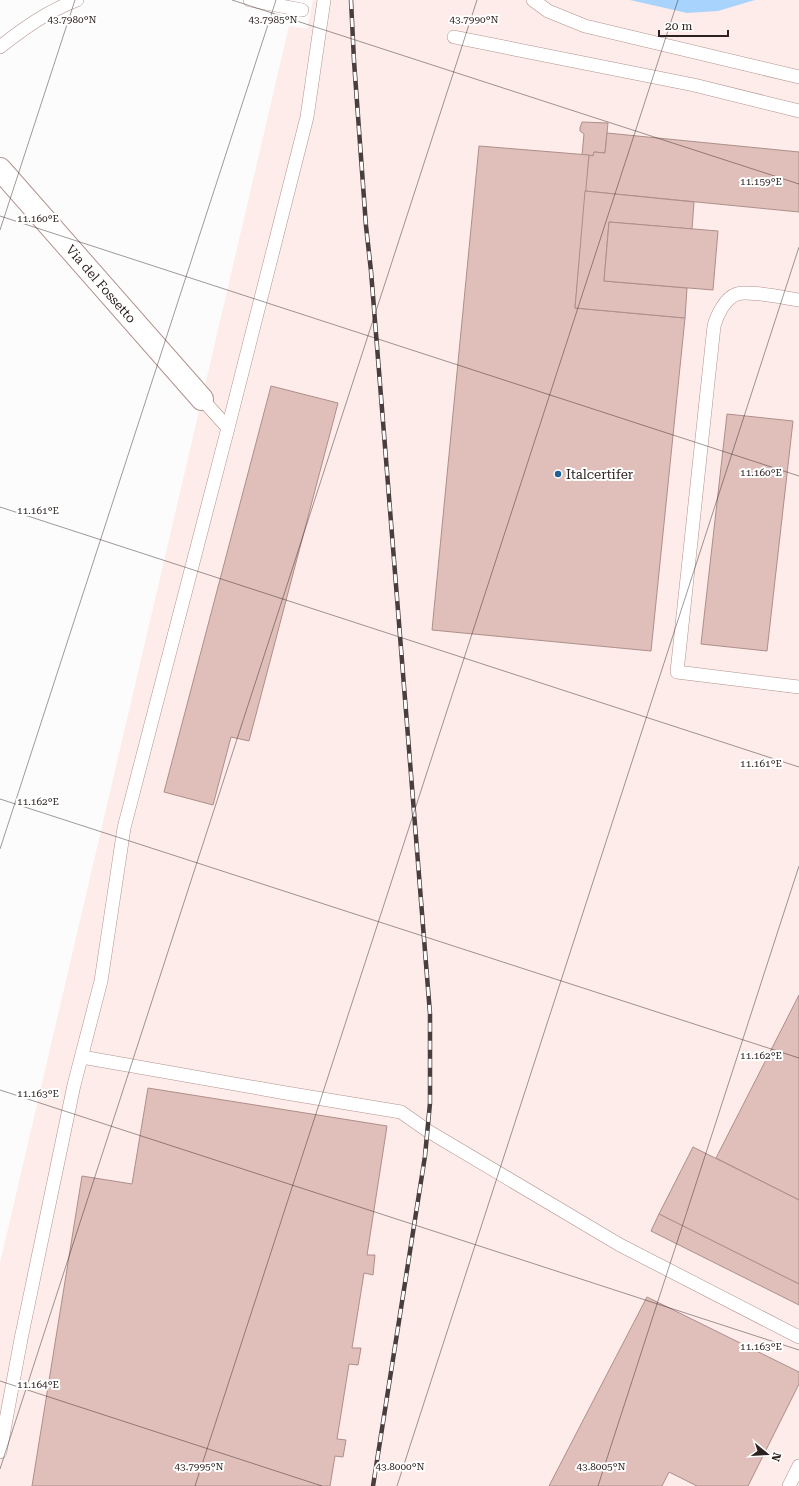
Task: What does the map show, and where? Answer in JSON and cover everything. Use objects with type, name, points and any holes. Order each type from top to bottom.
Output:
[{"type":"street","name":"Via del Fossetto","points":[[0,169],[202,399]]},
{"type":"lane","points":[[0,47],[25,27],[63,5],[77,0]]},
{"type":"lane","points":[[250,0],[302,10]]},
{"type":"lane","points":[[0,1452],[34,1277],[74,1085],[101,981],[124,828],[228,428],[306,116],[324,0]]},
{"type":"lane","points":[[533,0],[548,11],[585,26],[799,77]]},
{"type":"lane","points":[[454,37],[694,85],[799,111]]},
{"type":"lane","points":[[799,300],[747,293],[737,294],[730,299],[716,318],[677,672],[799,687]]},
{"type":"lane","points":[[202,399],[228,428]]},
{"type":"lane","points":[[82,1057],[401,1112],[428,1131],[620,1245],[799,1337]]},
{"type":"lane","points":[[789,1486],[799,1466]]},
{"type":"shaded area","points":[[313,0],[799,0],[799,1486],[0,1486],[0,1263],[289,26],[307,29]]},
{"type":"water","points":[[630,0],[755,0],[718,11],[687,13]]},
{"type":"building","points":[[582,122],[608,123],[605,153],[594,152],[593,156],[582,155],[584,134],[580,131],[580,128]]},
{"type":"building","points":[[607,133],[799,152],[799,212],[585,191],[589,155],[593,156],[594,152],[605,153]]},
{"type":"building","name":"Italcertifer","points":[[479,146],[589,155],[575,308],[685,318],[651,651],[432,630]]},
{"type":"building","points":[[585,191],[694,202],[692,229],[609,222],[604,281],[687,288],[685,318],[575,308]]},
{"type":"building","points":[[609,222],[718,231],[713,290],[604,281]]},
{"type":"building","points":[[271,386],[338,403],[249,741],[231,737],[213,805],[164,792]]},
{"type":"building","points":[[727,414],[793,421],[767,651],[701,644]]},
{"type":"building","points":[[799,995],[799,1200],[716,1158]]},
{"type":"building","points":[[148,1088],[387,1126],[367,1255],[375,1255],[373,1275],[364,1273],[352,1348],[361,1348],[358,1365],[349,1364],[337,1439],[346,1440],[343,1457],[335,1456],[330,1486],[32,1486],[82,1176],[132,1184]]},
{"type":"building","points":[[693,1147],[799,1200],[799,1284],[659,1214]]},
{"type":"building","points":[[659,1214],[799,1284],[799,1305],[651,1231]]},
{"type":"building","points":[[647,1297],[799,1372],[799,1384],[748,1486],[697,1486],[669,1472],[662,1486],[549,1486]]},
{"type":"railway","points":[[351,0],[366,226],[371,271],[430,1014],[430,1103],[425,1156],[373,1486]]},
{"type":"place","name":"Italcertifer","points":[[558,474]]}]
